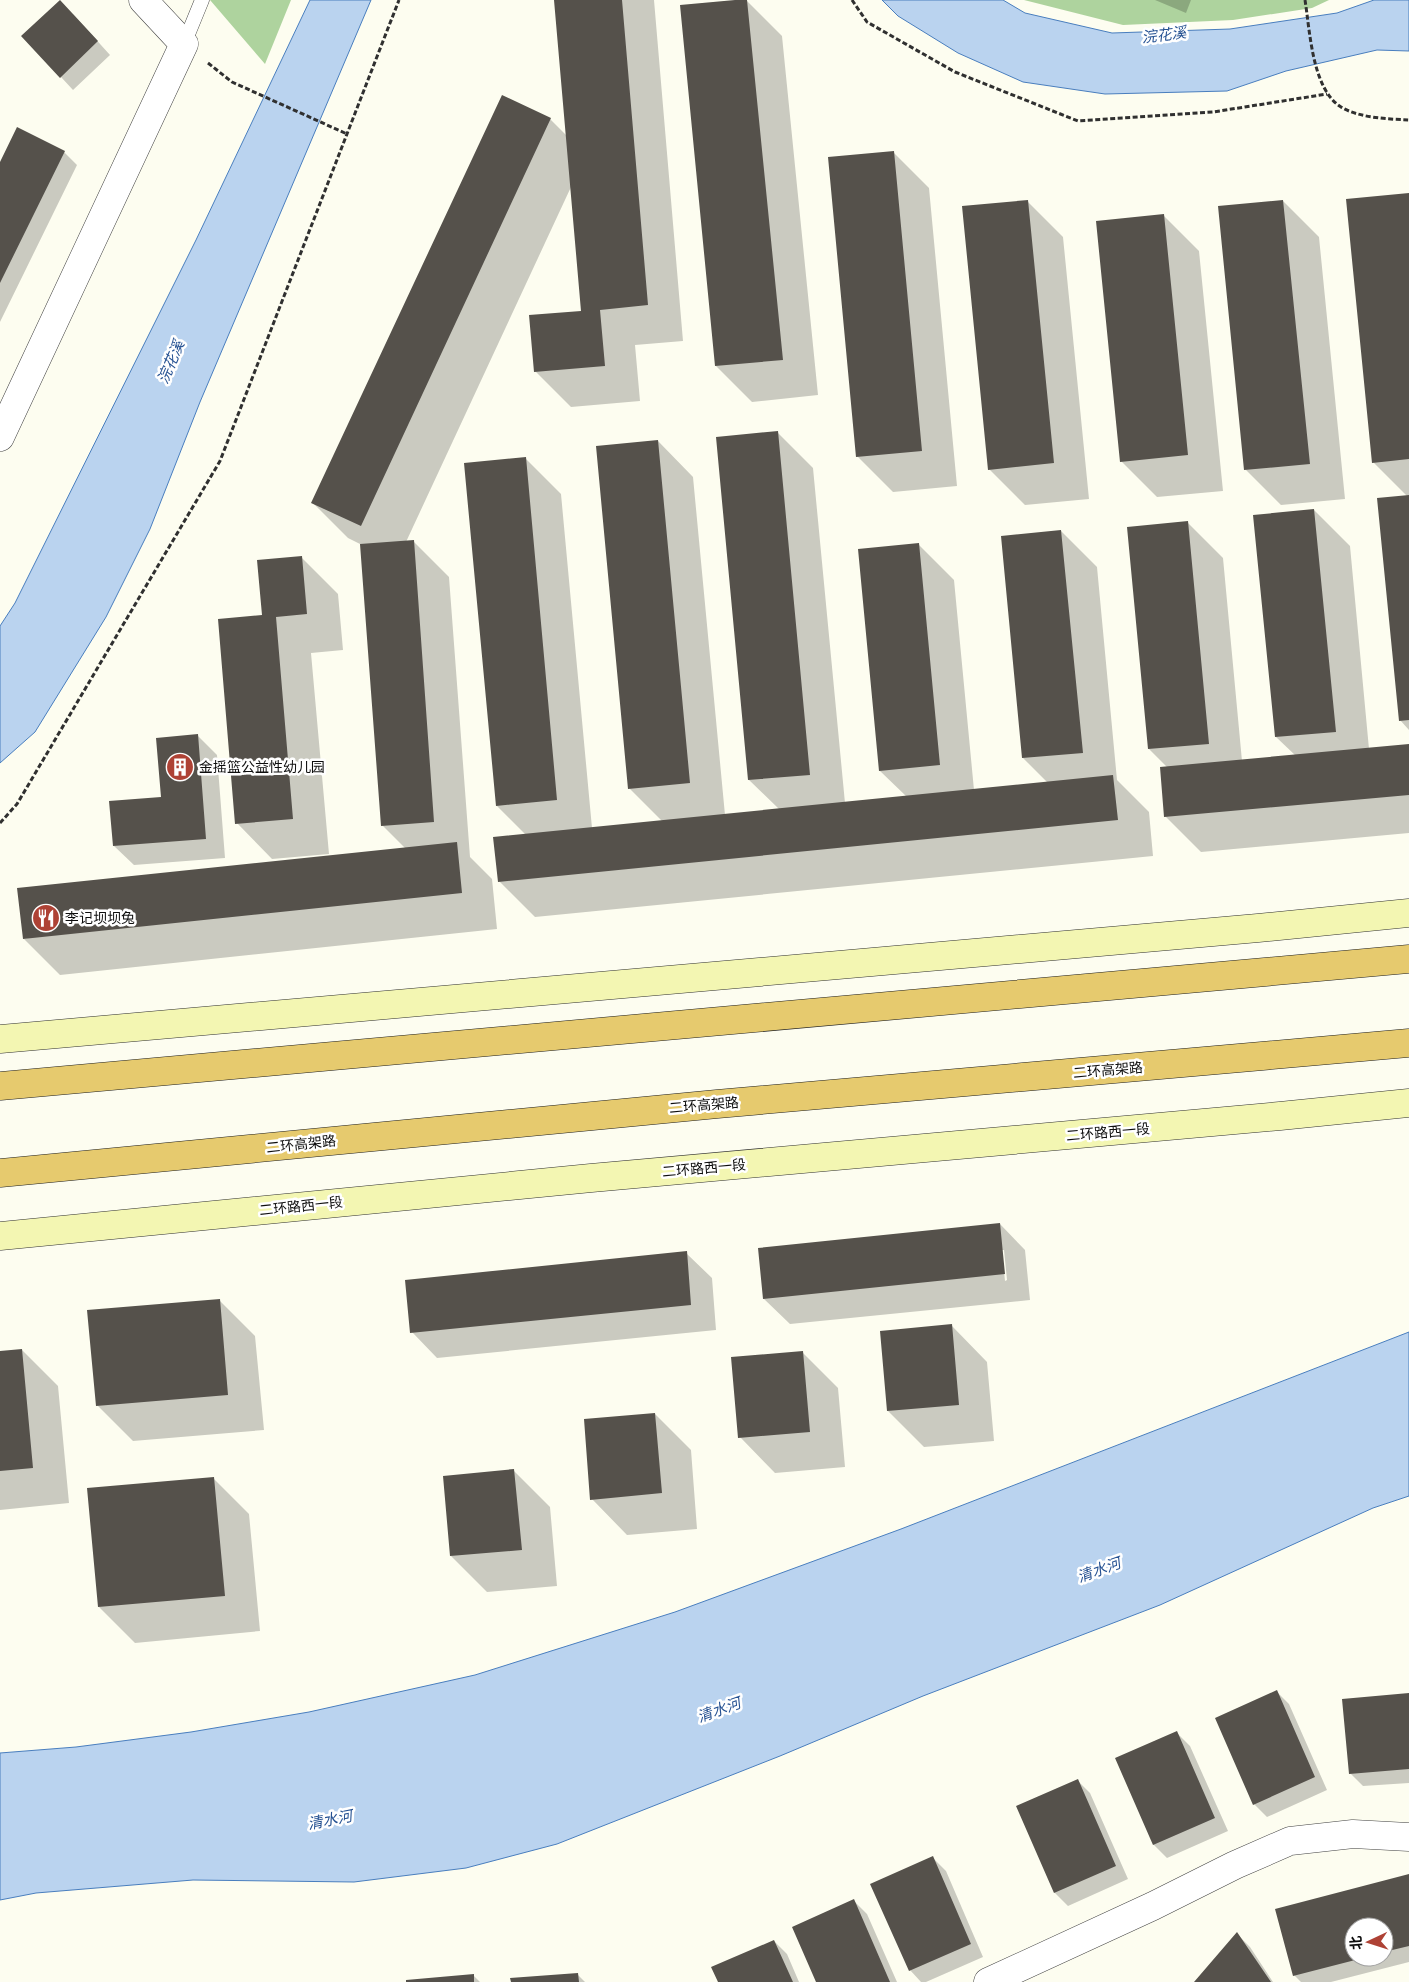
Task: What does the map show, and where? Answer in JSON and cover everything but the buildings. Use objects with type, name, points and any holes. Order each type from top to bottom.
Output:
[{"type":"highway","points":[[0,1086],[1409,959]]},
{"type":"highway","name":"二环高架路","points":[[0,1173],[717,1104],[1409,1043]]},
{"type":"main road","points":[[0,1039],[1409,913]]},
{"type":"main road","name":"二环路西一段","points":[[0,1236],[591,1178],[1409,1103]]},
{"type":"street","points":[[0,437],[184,44],[143,0]]},
{"type":"street","points":[[988,1982],[1290,1842],[1353,1834],[1409,1837]]},
{"type":"lane","points":[[184,44],[202,0]]},
{"type":"path","points":[[0,823],[17,804],[220,461],[399,0]]},
{"type":"path","points":[[852,0],[866,22],[955,72],[1078,121],[1213,112],[1327,94]]},
{"type":"path","points":[[1304,0],[1316,67],[1327,94],[1341,107],[1364,115],[1409,120]]},
{"type":"path","points":[[232,82],[347,134]]},
{"type":"green space","points":[[210,0],[291,0],[265,64]]},
{"type":"green space","points":[[1024,0],[1329,0],[1312,8],[1233,20],[1123,25]]},
{"type":"water","name":"浣花溪","points":[[310,0],[371,0],[200,402],[150,529],[106,617],[35,732],[0,763],[0,626],[15,603],[196,240]]},
{"type":"water","name":"浣花溪","points":[[882,0],[1003,0],[1025,13],[1112,33],[1230,29],[1337,13],[1374,0],[1409,0],[1409,51],[1377,50],[1286,71],[1227,91],[1105,94],[1023,82],[958,53],[898,16]]},
{"type":"water","name":"清水河","points":[[1409,1332],[1409,1496],[1373,1508],[1160,1605],[923,1696],[780,1756],[557,1844],[466,1868],[354,1882],[193,1880],[36,1893],[0,1900],[0,1753],[76,1747],[191,1732],[309,1712],[475,1675],[675,1612],[901,1529]]},
{"type":"place","name":"金摇篮公益性幼儿园","points":[[180,767]]},
{"type":"place","name":"李记坝坝兔","points":[[46,918]]}]
